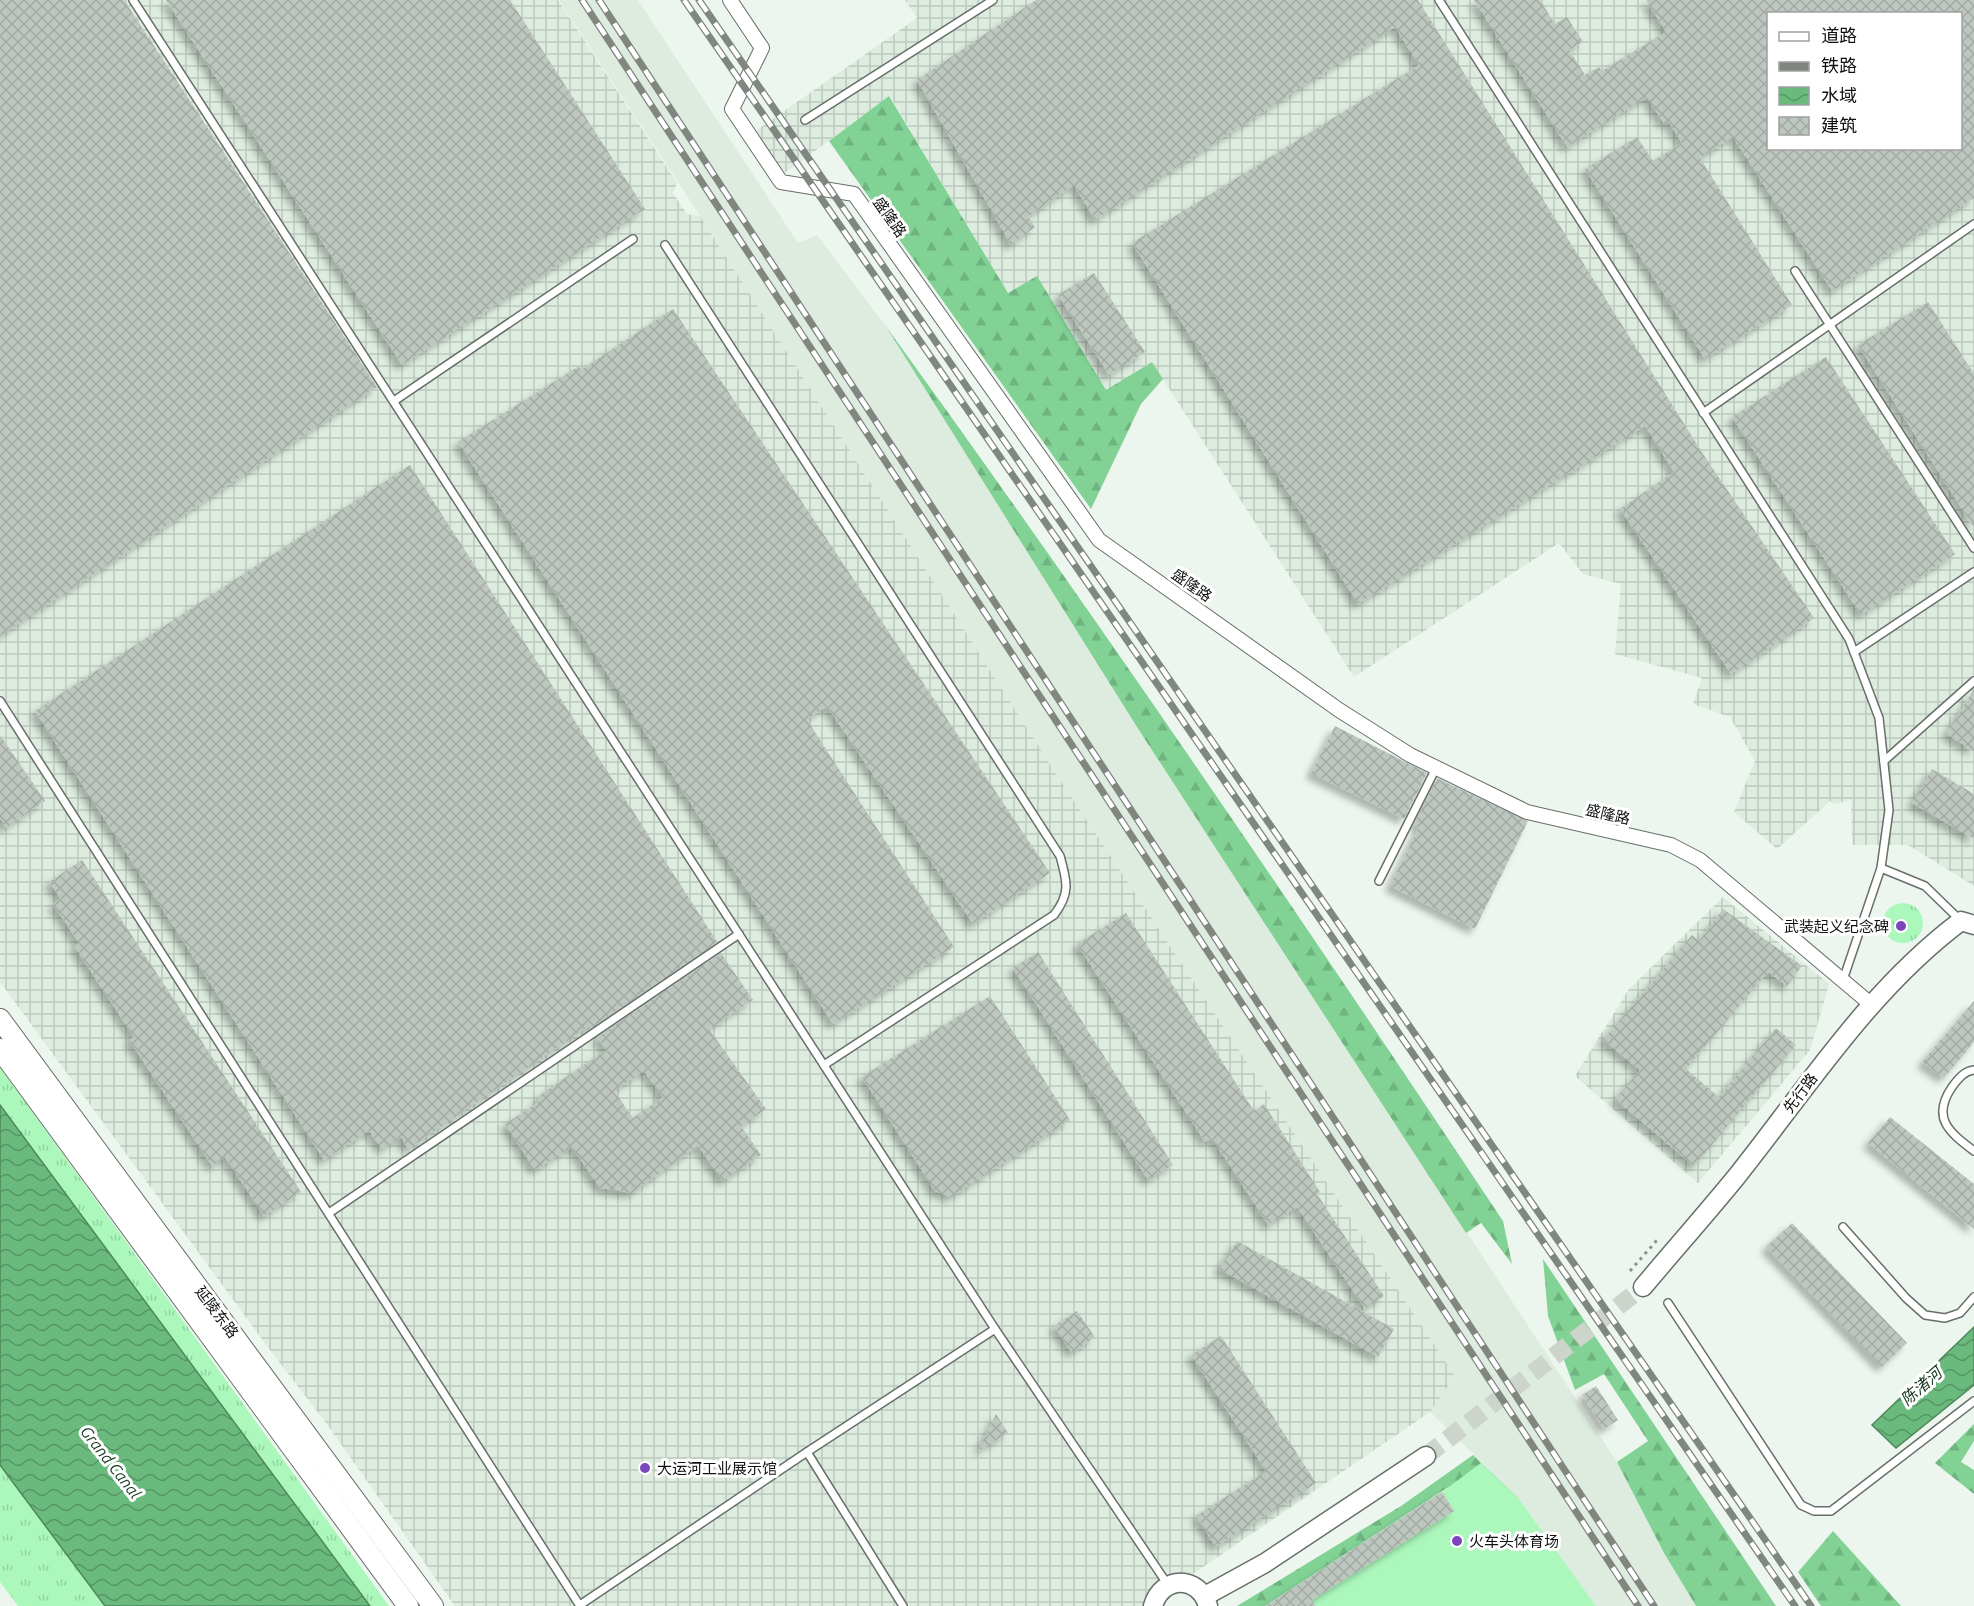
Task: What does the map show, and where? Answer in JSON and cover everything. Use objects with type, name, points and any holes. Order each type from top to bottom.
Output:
[{"type":"main road","name":"延陵东路","points":[[0,1019],[433,1606]]},
{"type":"main road","name":"延陵东路","points":[[0,1049],[408,1606]]},
{"type":"street","name":"盛隆路","points":[[730,0],[762,48],[732,109],[781,182],[854,194],[1099,540],[1340,710],[1410,755],[1527,812],[1671,845],[1700,860],[1873,1006]]},
{"type":"street","name":"先行路","points":[[1643,1287],[1737,1176],[1835,1047],[1928,945],[1967,923]]},
{"type":"street","points":[[1153,1606],[1161,1590],[1168,1585],[1185,1582],[1200,1589],[1207,1601],[1425,1456]]},
{"type":"lane","points":[[133,0],[995,1329],[1168,1585]]},
{"type":"lane","points":[[805,120],[993,0]]},
{"type":"lane","points":[[1438,0],[1849,639],[1879,718],[1889,810],[1881,868],[1843,981]]},
{"type":"lane","points":[[1703,413],[1830,327],[1974,224]]},
{"type":"lane","points":[[394,401],[633,239]]},
{"type":"lane","points":[[665,245],[1060,856],[1066,878],[1066,900],[1054,915],[824,1065]]},
{"type":"lane","points":[[1795,271],[1974,548]]},
{"type":"lane","points":[[1854,652],[1974,572]]},
{"type":"lane","points":[[1884,761],[1974,681]]},
{"type":"lane","points":[[0,701],[580,1606],[807,1452],[995,1329]]},
{"type":"lane","points":[[1379,881],[1436,768]]},
{"type":"lane","points":[[1881,868],[1925,886],[1967,923]]},
{"type":"lane","points":[[329,1212],[739,934]]},
{"type":"lane","points":[[1974,1070],[1968,1071],[1958,1079],[1945,1097],[1941,1114],[1949,1130],[1974,1151]]},
{"type":"lane","points":[[1843,1227],[1906,1299],[1925,1315],[1945,1318],[1960,1313],[1974,1297]]},
{"type":"lane","points":[[1668,1303],[1801,1505],[1814,1511],[1830,1510],[1974,1401]]},
{"type":"lane","points":[[807,1452],[900,1605]]},
{"type":"shaded area","points":[[0,0],[558,0],[677,183],[673,193],[687,214],[700,216],[1060,780],[1455,1376],[1430,1412],[1146,1606],[455,1606],[326,1423],[0,982]]},
{"type":"shaded area","points":[[559,0],[638,0],[798,243],[817,235],[885,325],[1137,727],[1617,1462],[1664,1553],[1696,1606],[1596,1606],[1519,1499],[1430,1412],[1455,1376],[1060,780],[700,216]]},
{"type":"shaded area","points":[[905,0],[1974,0],[1974,886],[1908,845],[1852,845],[1851,800],[1834,804],[1830,801],[1777,849],[1734,812],[1755,761],[1730,717],[1693,704],[1702,678],[1615,654],[1621,584],[1583,574],[1559,543],[1354,677],[1152,362],[1106,391],[1037,277],[1008,294],[890,96],[782,175],[754,132],[917,18]]},
{"type":"shaded area","points":[[1723,897],[1829,984],[1810,1050],[1698,1183],[1575,1076],[1629,989]]},
{"type":"green space","points":[[889,96],[1008,293],[1037,276],[1106,390],[1152,362],[1163,379],[1141,404],[1091,509],[829,141]]},
{"type":"green space","points":[[885,325],[1121,658],[1503,1221],[1512,1264],[1481,1223],[1466,1233],[1137,727]]},
{"type":"green space","points":[[1903,903],[1917,909],[1923,923],[1917,937],[1903,943],[1889,937],[1883,923],[1889,909]]},
{"type":"green space","points":[[0,1067],[389,1606],[356,1606],[0,1129]]},
{"type":"green space","points":[[1543,1259],[1776,1606],[1696,1606],[1664,1553],[1617,1462],[1648,1441],[1604,1374],[1575,1390],[1548,1316]]},
{"type":"green space","points":[[1974,1424],[1974,1441],[1961,1462],[1974,1470],[1974,1494],[1935,1463]]},
{"type":"green space","points":[[1473,1455],[1519,1499],[1447,1488],[1265,1606],[1237,1606],[1401,1506]]},
{"type":"green space","name":"火车头体育场","points":[[1481,1463],[1519,1499],[1596,1606],[1265,1606],[1442,1492]]},
{"type":"green space","points":[[0,1465],[105,1606],[18,1606],[0,1582]]},
{"type":"green space","points":[[1833,1531],[1901,1606],[1821,1606],[1798,1572]]},
{"type":"water","name":"Grand Canal","points":[[0,1105],[370,1606],[105,1606],[0,1465]]},
{"type":"water","name":"陈渚河","points":[[1974,1327],[1974,1385],[1896,1448],[1872,1425]]},
{"type":"building","points":[[0,0],[124,0],[377,387],[0,636]]},
{"type":"building","points":[[166,0],[510,0],[645,209],[402,365]]},
{"type":"building","points":[[1036,0],[1418,0],[1703,454],[1814,618],[1731,674],[1620,509],[1674,472],[1645,426],[1358,604],[1132,243],[1419,65],[1395,27],[1095,220],[1074,185],[1028,217],[1035,227],[1011,245],[917,80]]},
{"type":"building","points":[[1474,0],[1540,0],[1555,24],[1567,17],[1583,42],[1569,50],[1585,75],[1599,67],[1602,71],[1666,32],[1646,0],[1974,0],[1974,198],[1832,291],[1733,137],[1700,158],[1792,305],[1705,359],[1585,169],[1637,137],[1653,161],[1682,143],[1668,121],[1664,124],[1647,97],[1567,147]]},
{"type":"building","points":[[1094,273],[1145,352],[1109,375],[1058,295]]},
{"type":"building","points":[[1928,302],[1974,374],[1974,528],[1858,345]]},
{"type":"building","points":[[673,309],[1050,873],[973,924],[827,706],[807,720],[954,947],[833,1024],[458,442],[579,366],[581,370]]},
{"type":"building","points":[[1826,357],[1955,554],[1861,615],[1732,417]]},
{"type":"building","points":[[410,465],[716,940],[715,944],[408,1149],[401,1137],[382,1149],[369,1131],[324,1160],[35,711]]},
{"type":"building","points":[[1974,689],[1974,751],[1946,734]]},
{"type":"building","points":[[1335,726],[1427,773],[1404,819],[1311,773]]},
{"type":"building","points":[[0,735],[45,801],[6,828],[0,818]]},
{"type":"building","points":[[1932,769],[1974,794],[1974,839],[1912,803]]},
{"type":"building","points":[[1437,778],[1528,821],[1475,929],[1390,886],[1419,827],[1414,824]]},
{"type":"building","points":[[82,860],[301,1192],[264,1216],[225,1157],[212,1166],[129,1040],[134,1037],[74,946],[79,943],[53,904],[61,899],[49,882]]},
{"type":"building","points":[[1723,909],[1802,966],[1787,986],[1768,972],[1686,1069],[1719,1097],[1776,1028],[1796,1045],[1694,1166],[1615,1099],[1640,1070],[1603,1040],[1692,935],[1699,941]]},
{"type":"building","points":[[1126,913],[1254,1111],[1264,1104],[1320,1192],[1317,1194],[1384,1296],[1365,1309],[1297,1207],[1268,1225],[1212,1138],[1205,1142],[1077,944]]},
{"type":"building","points":[[1038,952],[1173,1165],[1148,1180],[1013,968]]},
{"type":"building","points":[[721,953],[753,1000],[709,1029],[766,1109],[741,1126],[761,1155],[723,1181],[698,1146],[632,1193],[600,1188],[572,1147],[535,1170],[505,1124],[540,1101],[537,1097],[606,1050],[597,1037]],"holes":[[[644,1071],[663,1097],[633,1118],[614,1091]]]},
{"type":"building","points":[[990,996],[1070,1120],[951,1197],[935,1191],[862,1077]]},
{"type":"building","points":[[1974,1001],[1974,1042],[1944,1078],[1922,1062]]},
{"type":"building","points":[[1890,1117],[1974,1184],[1974,1229],[1868,1143]]},
{"type":"building","points":[[1792,1223],[1907,1343],[1882,1367],[1766,1247]]},
{"type":"building","points":[[1237,1241],[1394,1329],[1378,1357],[1219,1269]]},
{"type":"building","points":[[1077,1311],[1095,1337],[1072,1353],[1054,1326]]},
{"type":"building","points":[[1221,1336],[1316,1483],[1216,1547],[1196,1516],[1266,1471],[1191,1355]]},
{"type":"building","points":[[1596,1386],[1618,1420],[1604,1429],[1582,1395]]},
{"type":"building","points":[[996,1414],[1008,1433],[978,1451]]},
{"type":"building","points":[[1442,1492],[1454,1511],[1312,1600],[1316,1606],[1265,1606]]},
{"type":"tunnel","points":[[1426,1456],[1643,1287]]},
{"type":"railway","points":[[582,0],[1638,1606]]},
{"type":"railway","points":[[599,0],[1654,1606]]},
{"type":"railway","points":[[684,0],[1795,1606]]},
{"type":"railway","points":[[699,0],[1811,1606]]},
{"type":"place","name":"武装起义纪念碑","points":[[1901,926]]},
{"type":"place","name":"大运河工业展示馆","points":[[645,1468]]},
{"type":"place","name":"火车头体育场","points":[[1457,1541]]}]
